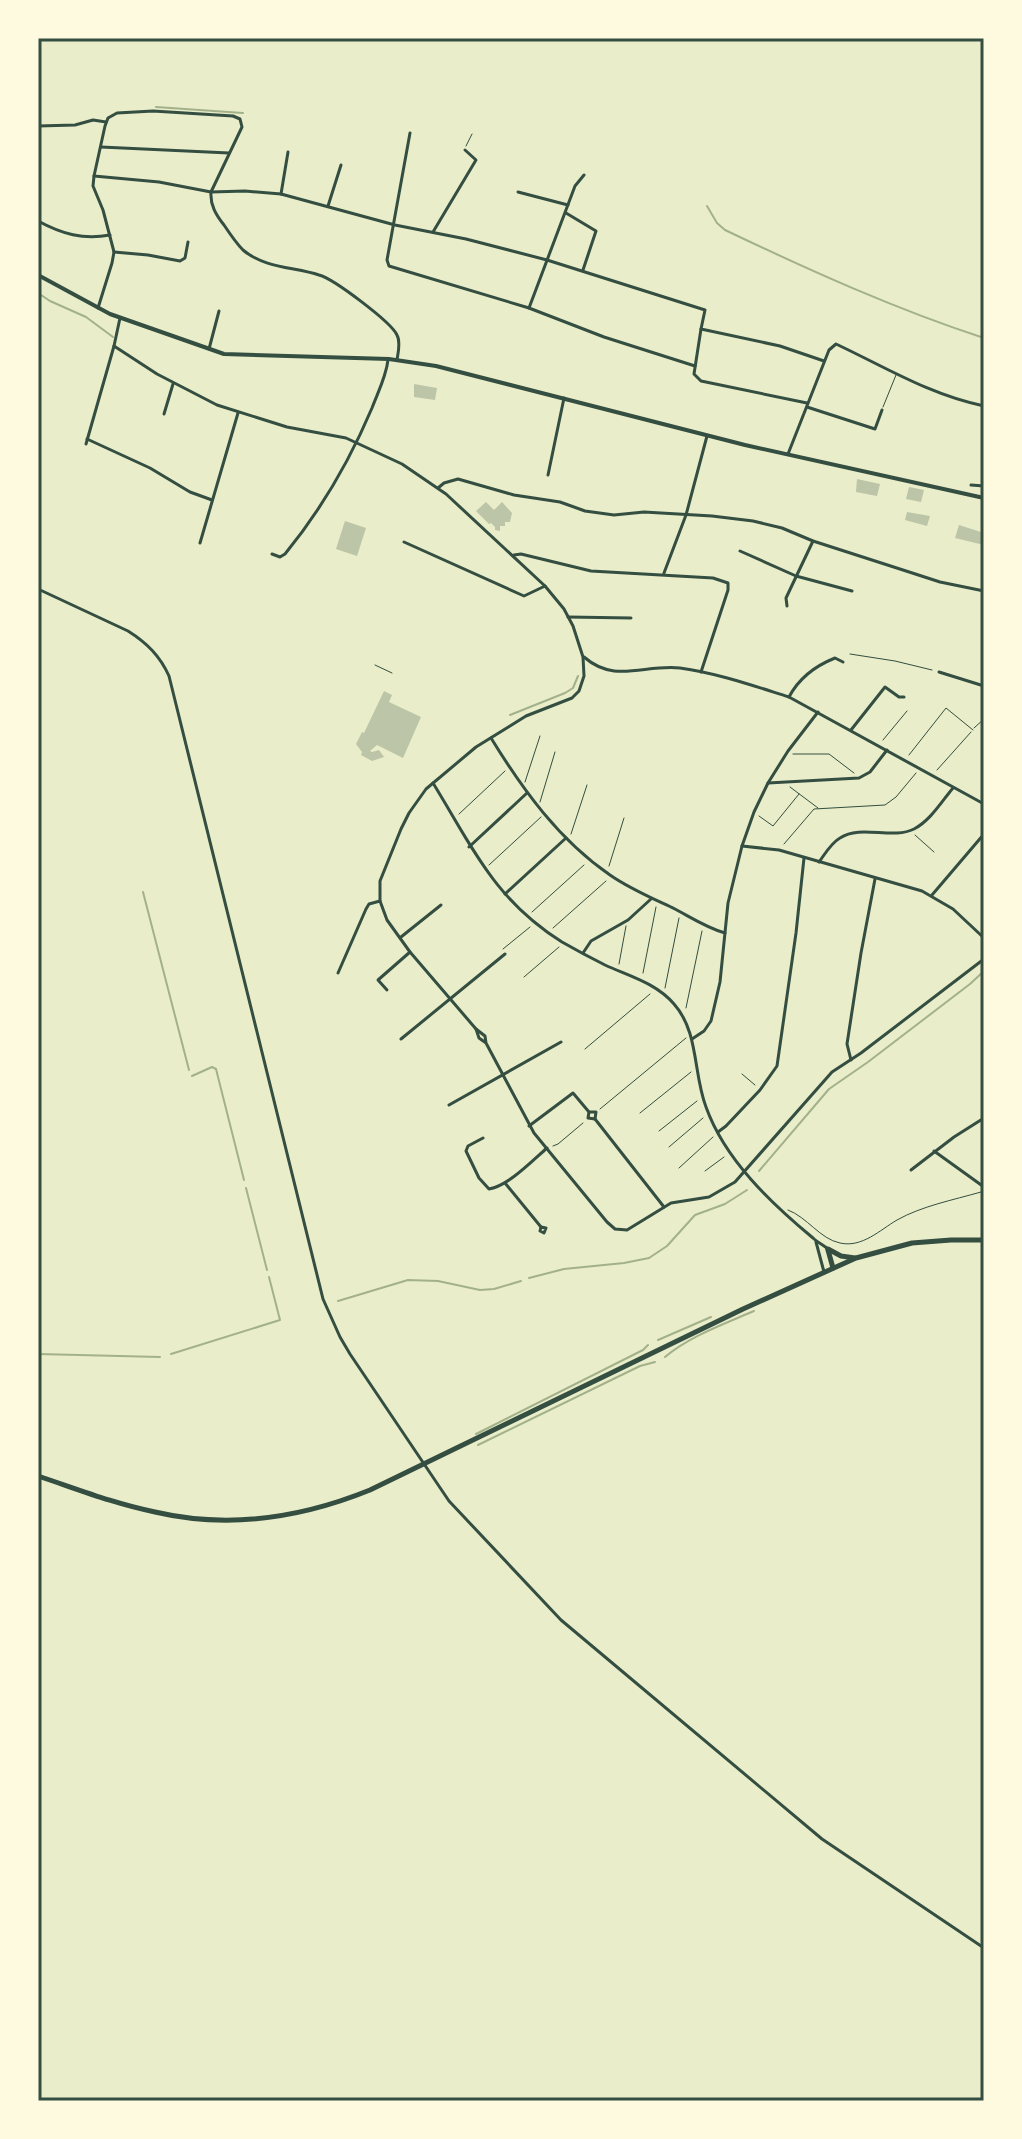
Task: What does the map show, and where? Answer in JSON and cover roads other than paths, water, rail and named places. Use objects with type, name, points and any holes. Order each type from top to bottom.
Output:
[{"type":"main road","points":[[38,1476],[157,1513],[248,1520],[307,1511],[350,1498],[411,1471],[743,1309],[856,1258],[912,1243],[984,1240]]},
{"type":"main road","points":[[828,1249],[841,1256],[856,1258]]},
{"type":"main road","points":[[828,1249],[833,1268]]},
{"type":"street","points":[[98,308],[114,252],[95,193],[94,176],[106,122],[117,113],[153,111],[233,116],[238,117],[242,127],[211,192],[210,201],[215,213],[245,251],[262,261],[320,275],[339,286],[396,333],[399,342],[397,360]]},
{"type":"street","points":[[38,126],[75,125],[98,120],[106,122]]},
{"type":"street","points":[[410,133],[387,260],[391,267],[529,308],[604,337],[695,366]]},
{"type":"street","points":[[100,147],[229,153]]},
{"type":"street","points":[[433,232],[476,160],[465,150]]},
{"type":"street","points":[[281,194],[288,152]]},
{"type":"street","points":[[328,206],[341,165]]},
{"type":"street","points":[[529,308],[575,186],[584,175]]},
{"type":"street","points":[[94,176],[159,182],[211,192],[281,194],[583,270],[705,310],[694,374],[701,381],[808,405],[875,429],[882,410]]},
{"type":"street","points":[[518,192],[568,205]]},
{"type":"street","points":[[565,213],[596,231],[583,270]]},
{"type":"street","points":[[38,221],[58,232],[75,236],[93,238],[110,235]]},
{"type":"street","points":[[114,252],[180,261],[185,258],[188,242]]},
{"type":"street","points":[[38,275],[120,318],[224,354],[389,359],[458,370],[707,436],[984,498]]},
{"type":"street","points":[[209,349],[219,311]]},
{"type":"street","points":[[120,318],[86,442],[212,500]]},
{"type":"street","points":[[701,329],[780,346],[824,361]]},
{"type":"street","points":[[788,454],[833,345],[945,397],[984,406]]},
{"type":"street","points":[[114,346],[173,383],[217,405],[287,427],[346,438],[402,464],[438,488],[545,586],[568,617],[583,657],[582,685],[572,698],[526,716],[465,755],[422,794],[395,840],[380,881],[380,901],[387,920],[410,952],[485,1036],[529,1126],[615,1229],[627,1230],[675,1201],[702,1199],[717,1194],[735,1182],[825,1080],[984,959]]},
{"type":"street","points":[[272,554],[280,557],[285,554],[318,510],[357,442],[389,359]]},
{"type":"street","points":[[164,414],[173,383]]},
{"type":"street","points":[[548,475],[564,398]]},
{"type":"street","points":[[200,543],[238,413]]},
{"type":"street","points":[[664,574],[686,515],[707,436]]},
{"type":"street","points":[[438,488],[458,479],[514,495],[560,502],[585,511],[614,515],[644,512],[753,521],[940,582],[984,591]]},
{"type":"street","points":[[971,485],[984,486]]},
{"type":"street","points":[[787,606],[786,598],[813,541]]},
{"type":"street","points":[[404,542],[524,596],[545,586]]},
{"type":"street","points":[[740,551],[796,576],[852,591]]},
{"type":"street","points":[[512,556],[521,554],[591,571],[713,578],[728,583],[701,672]]},
{"type":"street","points":[[38,589],[141,639],[158,657],[169,676],[323,1299],[350,1354],[449,1501],[561,1620],[737,1770],[822,1839],[984,1948]]},
{"type":"street","points":[[568,617],[631,618]]},
{"type":"street","points":[[583,657],[593,665],[613,672],[665,667],[701,672],[789,697],[984,804]]},
{"type":"street","points":[[789,697],[799,680],[815,668],[835,658],[843,662]]},
{"type":"street","points":[[939,672],[984,686]]},
{"type":"street","points":[[851,730],[885,687],[904,697]]},
{"type":"street","points":[[691,1036],[704,1031],[711,1021],[720,982],[728,903],[754,812],[788,751],[818,712]]},
{"type":"street","points":[[491,738],[538,808],[590,859],[611,876],[703,925],[725,933]]},
{"type":"street","points":[[768,783],[859,778],[870,772],[887,750]]},
{"type":"street","points":[[433,783],[484,870],[527,917],[564,943],[641,980],[672,1001],[684,1018],[691,1036],[708,1114],[729,1153],[781,1209],[816,1242],[828,1249]]},
{"type":"street","points":[[819,862],[840,837],[910,831],[923,823],[953,787]]},
{"type":"street","points":[[469,847],[527,793]]},
{"type":"street","points":[[932,896],[984,834]]},
{"type":"street","points":[[505,894],[568,839]]},
{"type":"street","points":[[742,846],[779,850],[922,891],[959,914],[984,938]]},
{"type":"street","points":[[718,1132],[760,1090],[777,1066],[804,858]]},
{"type":"street","points":[[851,1060],[847,1044],[875,878]]},
{"type":"street","points":[[583,953],[591,941],[628,920],[652,898]]},
{"type":"street","points":[[338,973],[366,909],[369,904],[380,901]]},
{"type":"street","points":[[401,937],[441,905]]},
{"type":"street","points":[[387,990],[378,980],[410,952]]},
{"type":"street","points":[[401,1039],[505,954]]},
{"type":"street","points":[[449,1105],[561,1042]]},
{"type":"street","points":[[529,1126],[573,1093],[589,1112],[588,1118],[595,1119],[664,1207]]},
{"type":"street","points":[[589,1112],[596,1112],[595,1119]]},
{"type":"street","points":[[911,1170],[984,1118]]},
{"type":"street","points":[[483,1138],[466,1149],[473,1166],[487,1188],[492,1190],[547,1148]]},
{"type":"street","points":[[934,1151],[984,1189]]},
{"type":"street","points":[[505,1183],[541,1227]]},
{"type":"street","points":[[816,1242],[824,1272]]},
{"type":"lane","points":[[882,410],[896,375]]},
{"type":"lane","points":[[375,665],[392,673]]},
{"type":"waterway","points":[[156,107],[243,113]]},
{"type":"waterway","points":[[707,206],[725,230],[853,288],[984,338]]},
{"type":"waterway","points":[[38,293],[86,317],[113,337]]},
{"type":"waterway","points":[[510,715],[565,693],[573,688],[578,676]]},
{"type":"waterway","points":[[143,892],[189,1070]]},
{"type":"waterway","points":[[759,1171],[829,1089],[984,971]]},
{"type":"waterway","points":[[192,1076],[212,1067],[216,1069],[244,1180]]},
{"type":"waterway","points":[[246,1188],[267,1270]]},
{"type":"waterway","points":[[529,1278],[564,1269],[649,1258],[667,1246],[695,1215],[725,1204],[747,1190]]},
{"type":"waterway","points":[[171,1354],[280,1320],[269,1277]]},
{"type":"waterway","points":[[338,1301],[408,1280],[438,1281],[480,1290],[521,1281]]},
{"type":"waterway","points":[[665,1357],[696,1337],[754,1311]]},
{"type":"waterway","points":[[658,1340],[711,1317]]},
{"type":"waterway","points":[[476,1434],[648,1345]]},
{"type":"waterway","points":[[38,1354],[160,1357]]},
{"type":"waterway","points":[[478,1445],[640,1366],[655,1362]]}]
